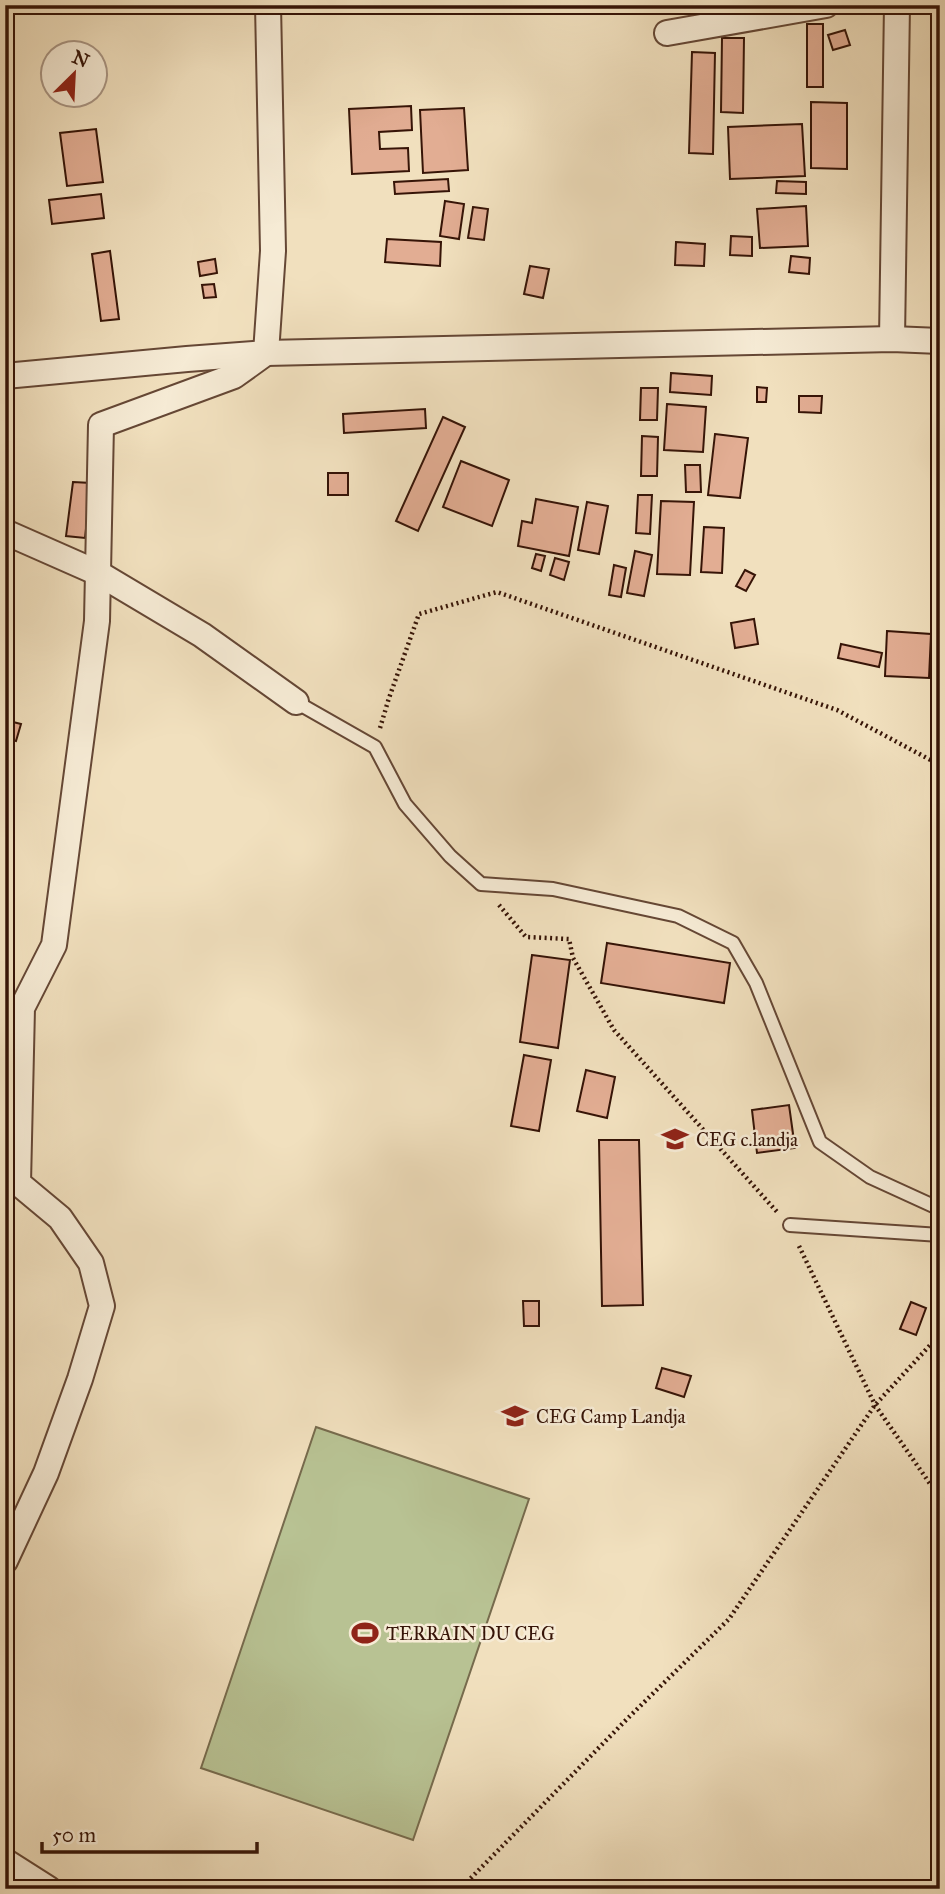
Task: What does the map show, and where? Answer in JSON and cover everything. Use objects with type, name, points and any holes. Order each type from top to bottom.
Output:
[{"type":"street","points":[[266,353],[273,251],[268,5]]},
{"type":"street","points":[[667,33],[826,5]]},
{"type":"street","points":[[892,340],[897,5]]},
{"type":"street","points":[[5,376],[266,353],[940,341]]},
{"type":"street","points":[[5,1562],[46,1473],[80,1379],[102,1306],[90,1264],[60,1218],[18,1183],[14,1007],[54,946],[97,621],[100,425],[234,376],[266,353]]},
{"type":"street","points":[[5,532],[98,573],[202,635],[296,702]]},
{"type":"street","points":[[5,1861],[49,1889]]},
{"type":"lane","points":[[296,702],[375,747],[405,804],[450,856],[481,884],[553,889],[678,916],[733,943],[756,983],[820,1142],[870,1177],[940,1209]]},
{"type":"lane","points":[[790,1225],[940,1235]]},
{"type":"path","points":[[375,747],[419,614],[497,592],[837,710],[940,765]]},
{"type":"path","points":[[481,884],[526,937],[569,939],[573,958],[614,1030],[790,1225],[875,1405],[940,1499]]},
{"type":"path","points":[[458,1889],[729,1619],[875,1405],[933,1342],[940,1330]]},
{"type":"green space","name":"TERRAIN DU CEG","points":[[316,1427],[529,1499],[413,1840],[201,1768]]},
{"type":"building","points":[[807,24],[823,24],[823,87],[807,87]]},
{"type":"building","points":[[845,30],[850,45],[833,50],[828,35]]},
{"type":"building","points":[[722,38],[744,38],[743,113],[721,112]]},
{"type":"building","points":[[692,52],[715,53],[713,154],[689,153]]},
{"type":"building","points":[[811,102],[847,103],[847,169],[811,168]]},
{"type":"building","points":[[411,106],[412,130],[379,132],[380,149],[408,148],[409,171],[352,174],[349,109]]},
{"type":"building","points":[[464,108],[468,170],[423,173],[420,110]]},
{"type":"building","points":[[935,117],[940,117],[940,150],[937,150]]},
{"type":"building","points":[[802,124],[805,176],[730,179],[728,127]]},
{"type":"building","points":[[96,129],[103,182],[67,186],[60,133]]},
{"type":"building","points":[[448,179],[449,191],[395,194],[394,182]]},
{"type":"building","points":[[777,181],[806,182],[806,194],[776,193]]},
{"type":"building","points":[[101,194],[104,218],[52,224],[49,200]]},
{"type":"building","points":[[445,201],[464,204],[459,239],[440,236]]},
{"type":"building","points":[[806,206],[808,246],[760,248],[757,209]]},
{"type":"building","points":[[473,207],[488,209],[484,240],[468,238]]},
{"type":"building","points":[[731,236],[752,237],[752,256],[730,255]]},
{"type":"building","points":[[387,239],[441,242],[440,266],[385,262]]},
{"type":"building","points":[[676,242],[705,244],[704,266],[675,265]]},
{"type":"building","points":[[110,251],[119,319],[101,321],[92,254]]},
{"type":"building","points":[[791,256],[810,258],[809,274],[789,272]]},
{"type":"building","points":[[215,259],[217,273],[200,276],[198,262]]},
{"type":"building","points":[[530,266],[549,269],[543,298],[524,294]]},
{"type":"building","points":[[214,284],[216,297],[204,298],[202,285]]},
{"type":"building","points":[[671,373],[712,376],[711,395],[670,392]]},
{"type":"building","points":[[757,387],[767,388],[766,402],[757,402]]},
{"type":"building","points":[[641,388],[658,388],[657,420],[640,420]]},
{"type":"building","points":[[799,396],[822,396],[821,413],[799,412]]},
{"type":"building","points":[[667,404],[706,407],[703,452],[664,450]]},
{"type":"building","points":[[425,409],[426,428],[344,433],[343,414]]},
{"type":"building","points":[[443,417],[465,427],[418,531],[396,521]]},
{"type":"building","points":[[715,434],[748,438],[740,498],[708,495]]},
{"type":"building","points":[[642,436],[658,437],[657,476],[641,476]]},
{"type":"building","points":[[461,461],[509,480],[492,526],[443,507]]},
{"type":"building","points":[[685,465],[700,465],[701,492],[686,492]]},
{"type":"building","points":[[328,473],[348,473],[348,495],[328,495]]},
{"type":"building","points":[[73,482],[91,483],[85,538],[66,536]]},
{"type":"building","points":[[638,495],[652,495],[650,534],[636,533]]},
{"type":"building","points":[[536,499],[578,507],[569,556],[518,546],[522,521],[532,523]]},
{"type":"building","points":[[661,501],[694,502],[690,575],[657,574]]},
{"type":"building","points":[[587,502],[608,506],[599,554],[578,550]]},
{"type":"building","points":[[704,527],[724,528],[722,573],[701,572]]},
{"type":"building","points":[[635,551],[652,555],[644,596],[627,593]]},
{"type":"building","points":[[536,554],[545,556],[541,571],[532,568]]},
{"type":"building","points":[[555,558],[569,562],[564,580],[550,575]]},
{"type":"building","points":[[614,565],[626,568],[621,597],[609,595]]},
{"type":"building","points":[[745,570],[755,575],[746,591],[736,586]]},
{"type":"building","points":[[754,619],[758,644],[735,648],[731,623]]},
{"type":"building","points":[[887,631],[931,634],[929,678],[885,676]]},
{"type":"building","points":[[841,644],[882,653],[879,667],[838,658]]},
{"type":"building","points":[[5,720],[21,724],[16,741],[5,738]]},
{"type":"building","points":[[5,804],[10,805],[8,843],[5,843]]},
{"type":"building","points":[[607,943],[730,963],[724,1003],[601,983]]},
{"type":"building","points":[[532,955],[570,960],[558,1048],[520,1042]]},
{"type":"building","points":[[524,1055],[551,1060],[539,1131],[511,1126]]},
{"type":"building","points":[[586,1070],[615,1077],[607,1118],[577,1111]]},
{"type":"building","points":[[789,1105],[795,1148],[757,1153],[752,1110]]},
{"type":"building","points":[[599,1140],[639,1140],[643,1305],[602,1306]]},
{"type":"building","points":[[523,1301],[539,1301],[539,1326],[524,1326]]},
{"type":"building","points":[[911,1302],[926,1308],[916,1335],[900,1329]]},
{"type":"building","points":[[662,1368],[691,1376],[684,1397],[656,1388]]},
{"type":"place","name":"CEG c.landja","points":[[675,1139]]},
{"type":"place","name":"CEG Camp Landja","points":[[515,1416]]},
{"type":"place","name":"TERRAIN DU CEG","points":[[365,1633]]}]
